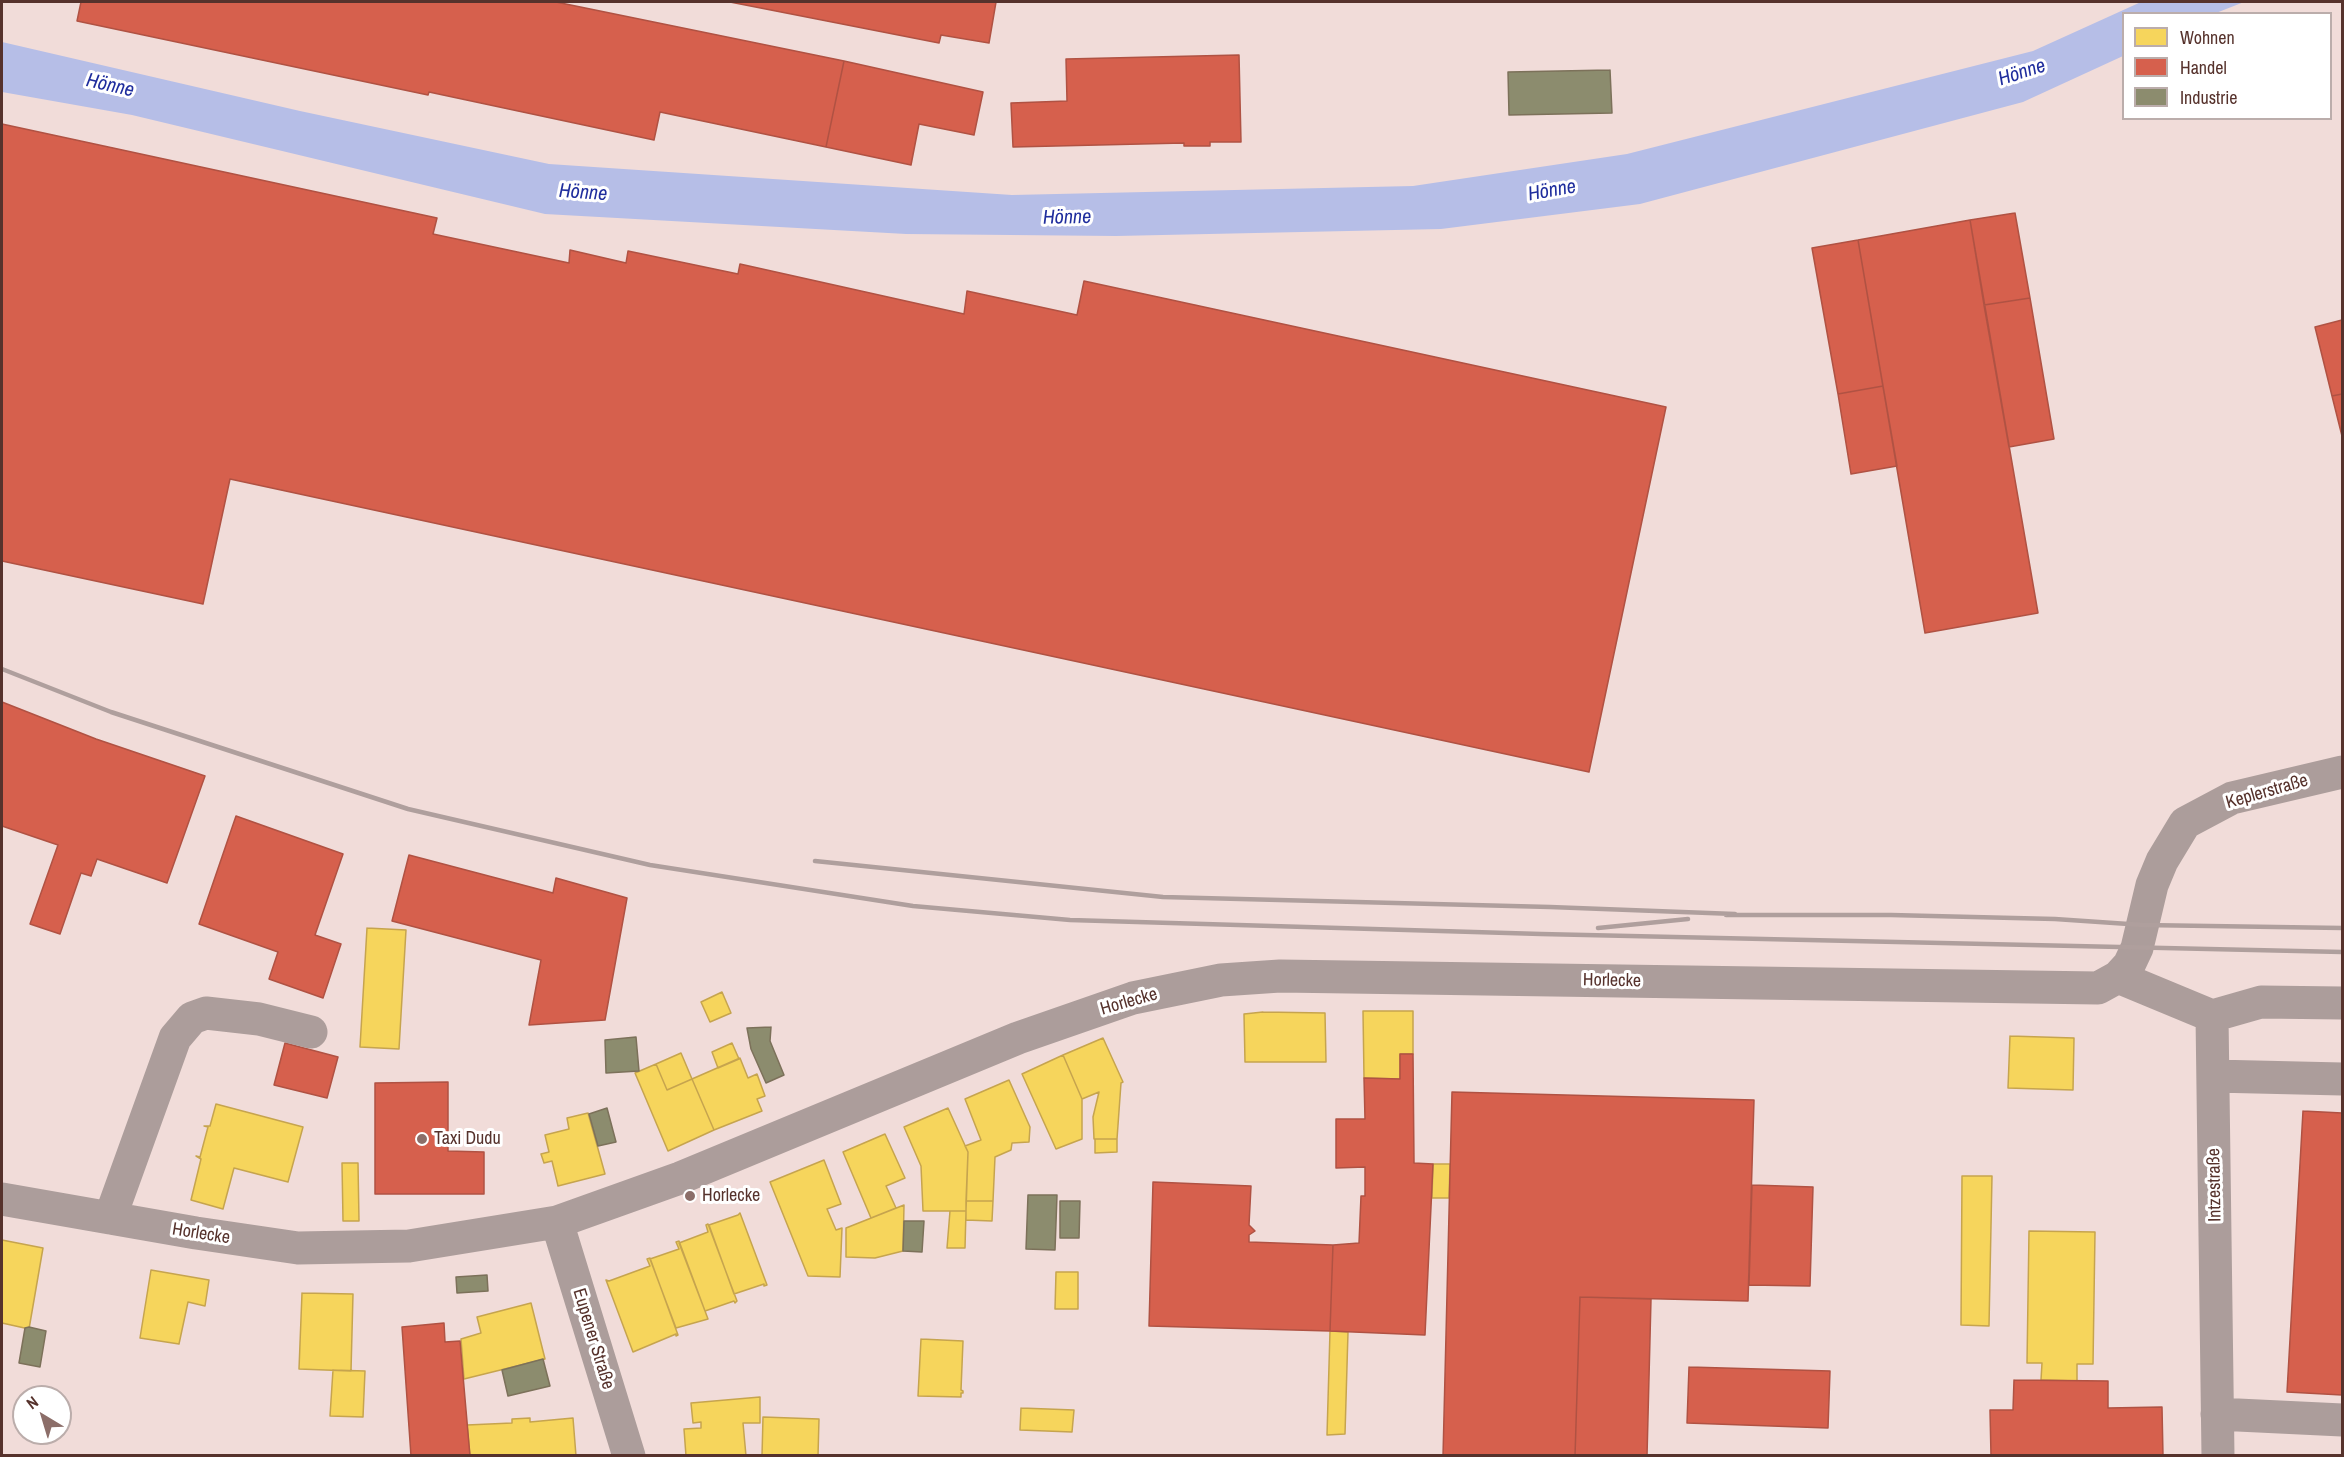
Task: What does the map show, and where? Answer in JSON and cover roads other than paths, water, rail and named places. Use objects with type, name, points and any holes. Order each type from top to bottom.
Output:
[{"type":"street","name":"Keplerstraße","points":[[2118,977],[2129,965],[2137,948],[2152,885],[2162,861],[2185,823],[2232,798],[2343,772]]},
{"type":"street","name":"Horlecke","points":[[2,1199],[298,1248],[409,1246],[557,1221],[680,1178],[1018,1038],[1133,998],[1221,980],[1280,976],[2098,988],[2118,977]]},
{"type":"street","points":[[2118,977],[2212,1017],[2261,1002],[2343,1003]]},
{"type":"street","points":[[110,1218],[175,1038],[192,1018],[206,1013],[259,1019],[311,1032]]},
{"type":"street","name":"Intzestraße","points":[[2212,1017],[2218,1455]]},
{"type":"street","points":[[2213,1076],[2343,1079]]},
{"type":"street","name":"Eupener Straße","points":[[557,1221],[629,1455]]},
{"type":"street","points":[[2217,1414],[2343,1420]]},
{"type":"water","name":"Hönne","points":[[2141,2],[2244,2],[2219,12],[2122,12],[2122,56],[2023,102],[1640,204],[1441,229],[1116,236],[906,234],[545,214],[132,115],[2,92],[2,42],[300,111],[549,164],[1012,195],[1413,186],[1627,154],[2033,51]]},
{"type":"railway","points":[[2,669],[111,712],[408,809],[650,865],[913,906],[1070,920],[1541,934],[2342,952]]},
{"type":"railway","points":[[815,861],[1163,897],[1735,914]]},
{"type":"railway","points":[[1726,915],[1891,915],[2055,919],[2143,925],[2342,928]]},
{"type":"railway","points":[[1598,928],[1688,919]]},
{"type":"place","name":"Taxi Dudu","points":[[422,1139]]},
{"type":"place","name":"Horlecke","points":[[690,1196]]}]
